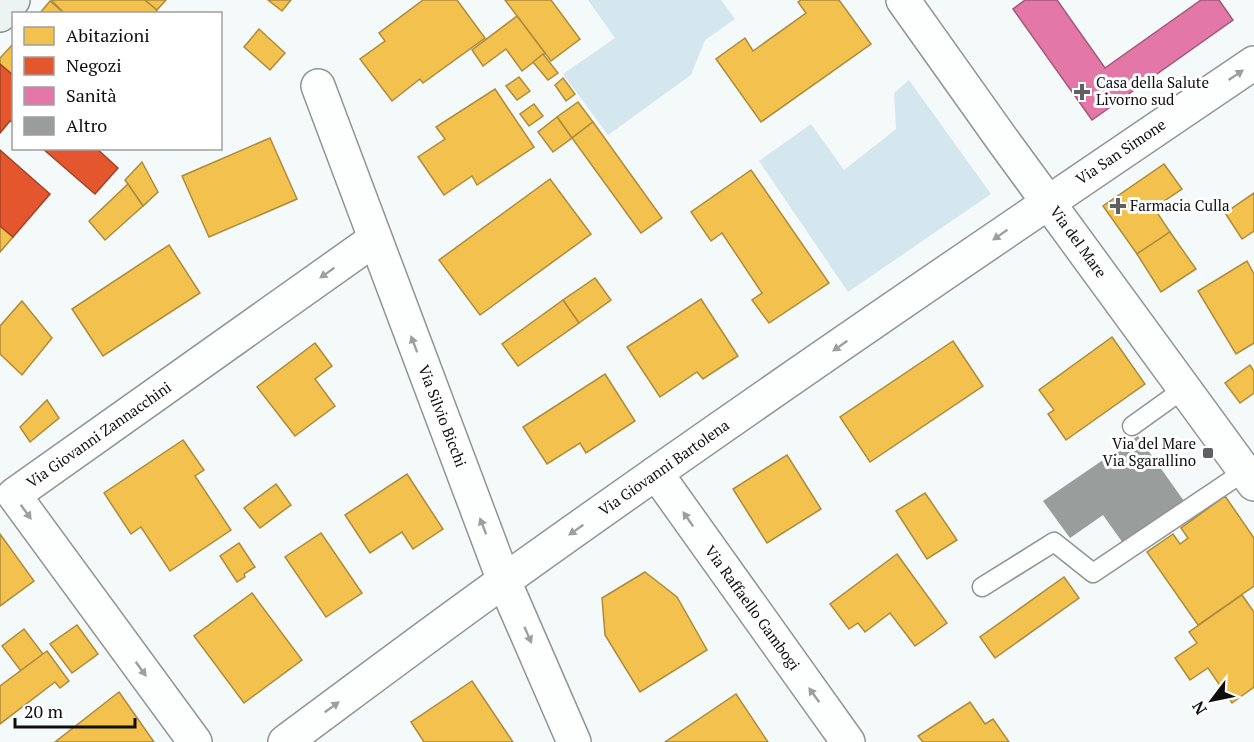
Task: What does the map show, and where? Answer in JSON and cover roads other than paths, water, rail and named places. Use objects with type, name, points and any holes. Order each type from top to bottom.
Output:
[{"type":"main road","points":[[0,15],[13,0]]},
{"type":"street","name":"Via del Mare","points":[[903,0],[1249,477]]},
{"type":"street","name":"Via San Simone","points":[[1048,202],[1254,63]]},
{"type":"street","name":"Via Silvio Bicchi","points":[[318,86],[504,581],[574,742]]},
{"type":"street","name":"Via Giovanni Bartolena","points":[[285,742],[656,473],[1048,202]]},
{"type":"street","name":"Via Giovanni Zannacchini","points":[[195,742],[14,495],[375,239]]},
{"type":"street","name":"Via Raffaello Gambogi","points":[[656,473],[848,742]]},
{"type":"lane","points":[[1132,426],[1185,388]]},
{"type":"lane","points":[[982,587],[1054,542],[1093,573],[1249,477]]},
{"type":"place","name":"Casa della Salute Livorno sud","points":[[1082,92]]},
{"type":"place","name":"Farmacia Culla","points":[[1118,206]]},
{"type":"place","name":"Via del Mare Via Sgarallino","points":[[1208,453]]}]
